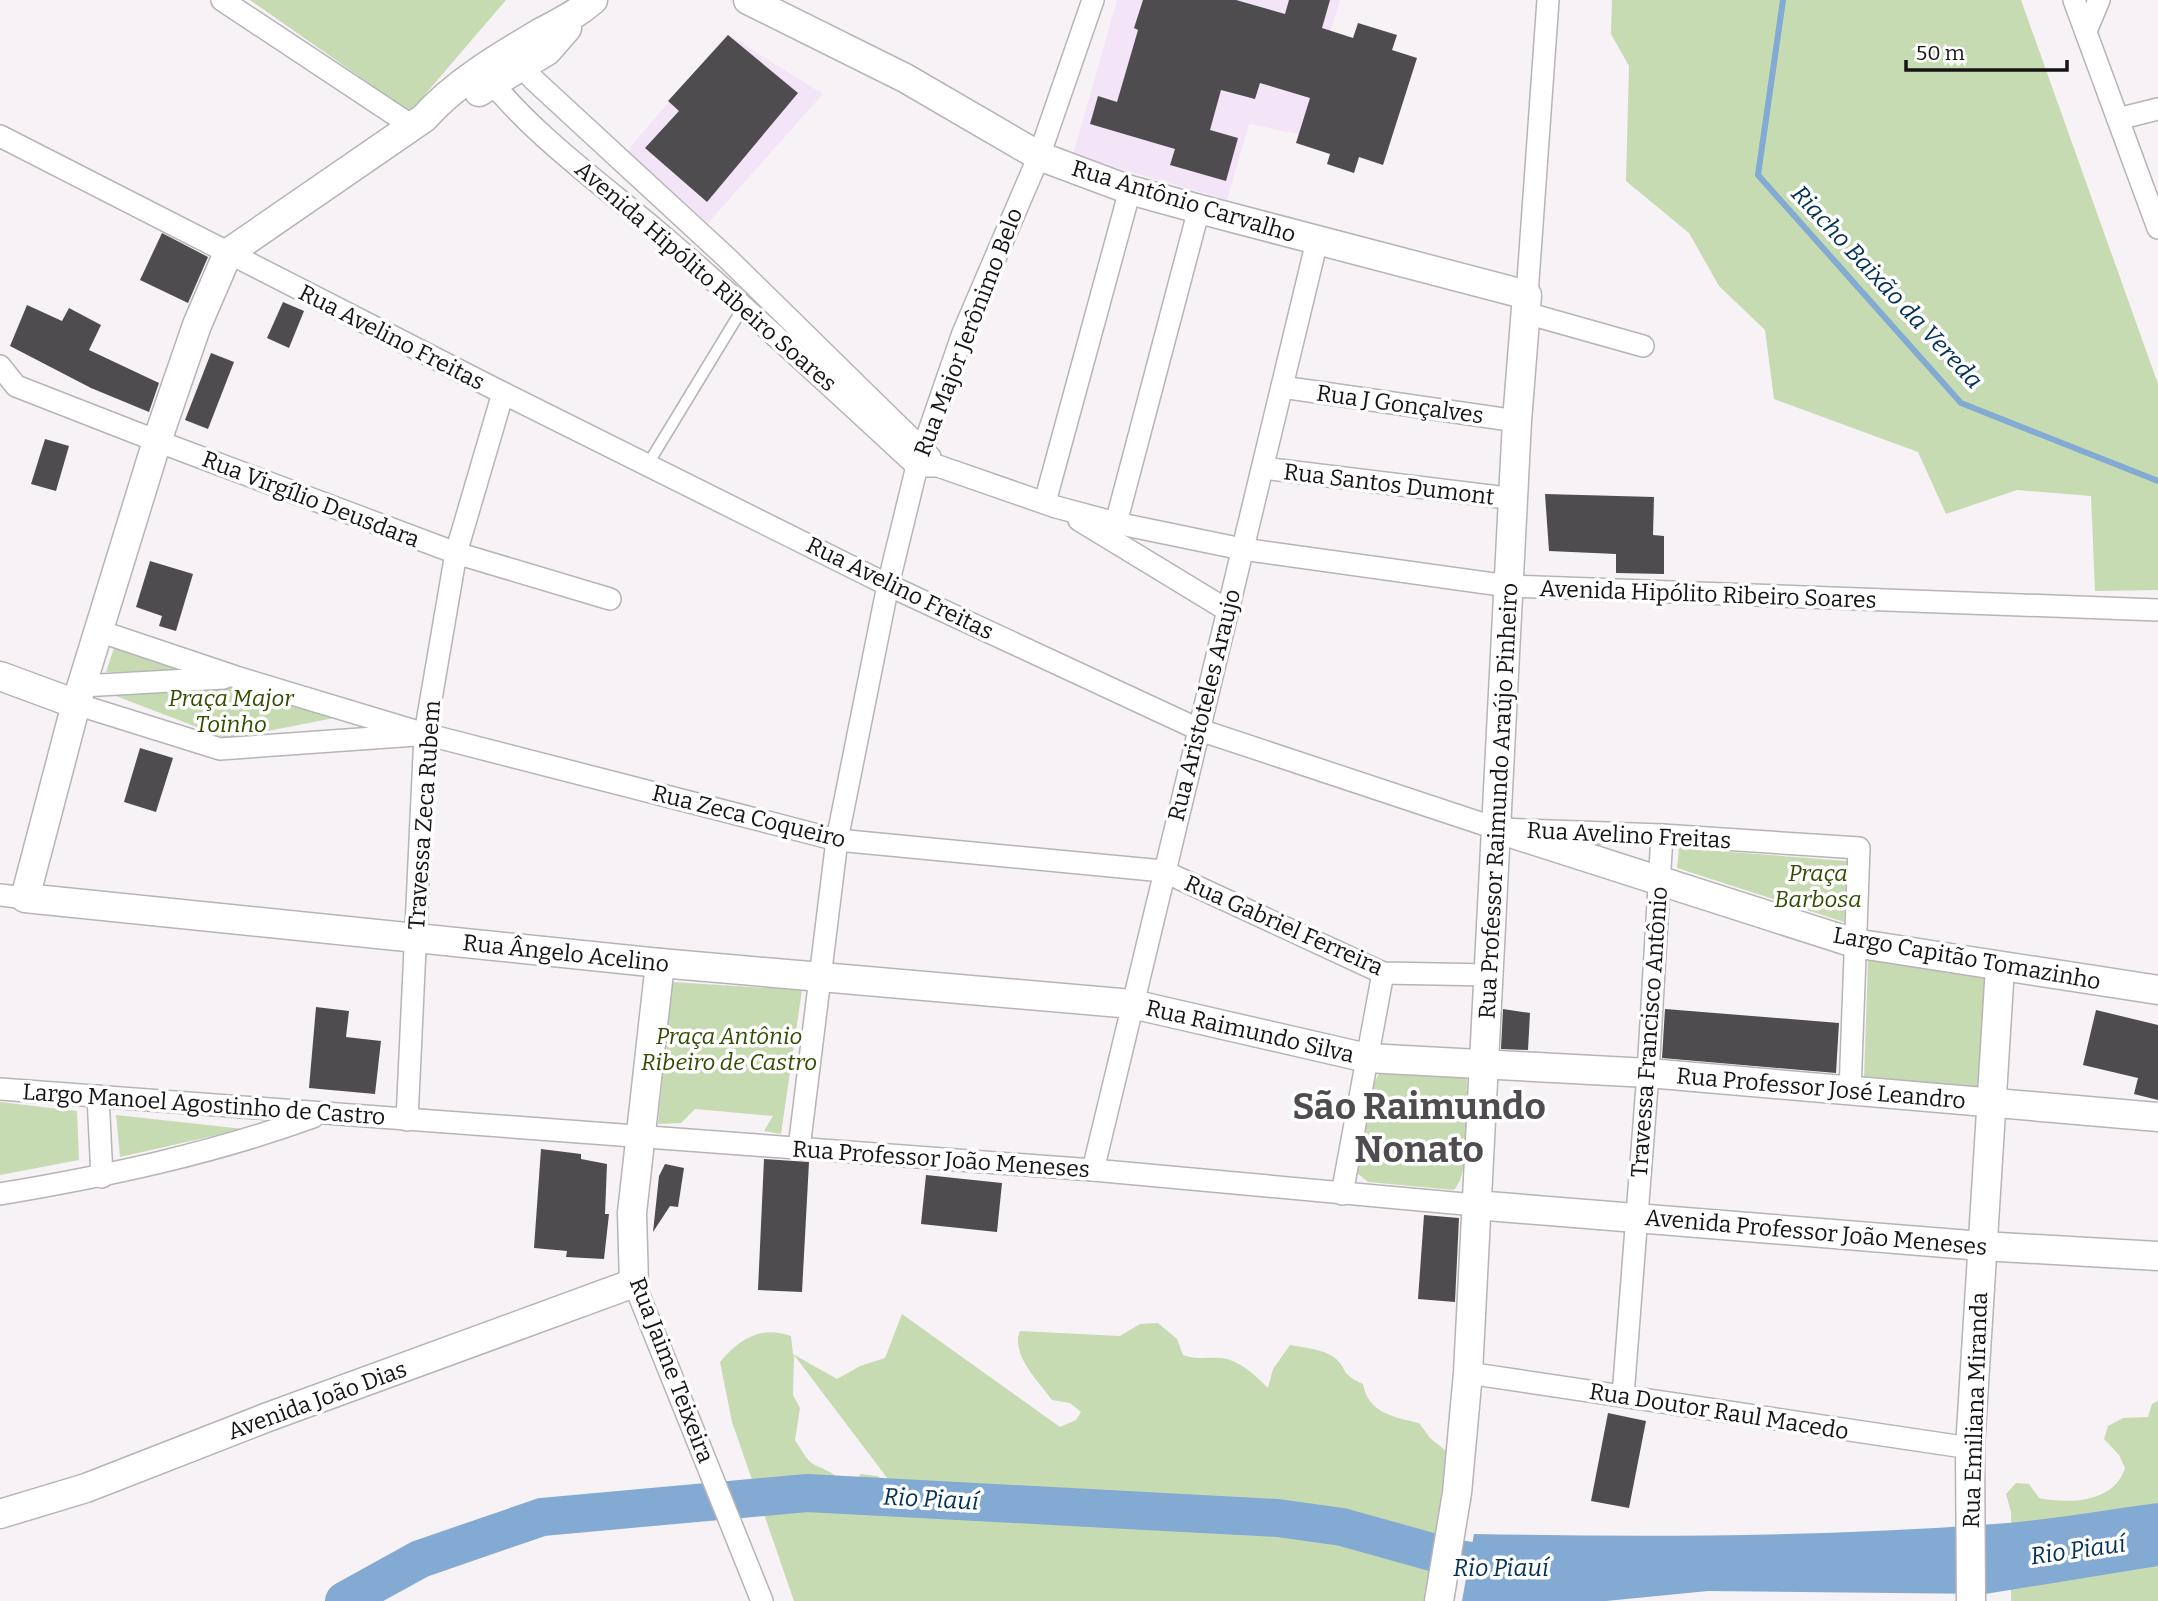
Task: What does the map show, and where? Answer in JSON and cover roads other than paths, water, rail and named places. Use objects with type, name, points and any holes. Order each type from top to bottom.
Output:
[{"type":"main road","name":"Rua Antônio Carvalho","points":[[748,0],[905,78],[1039,156],[1130,190],[1317,241],[1526,304]]},
{"type":"main road","points":[[12,896],[79,695],[157,441],[197,325],[228,253],[418,122],[449,108],[516,60],[559,40],[584,8]]},
{"type":"main road","name":"Rua Professor Raimundo Araújo Pinheiro","points":[[1439,1601],[1457,1493],[1468,1373],[1475,1205],[1498,829],[1508,586],[1526,304]]},
{"type":"main road","points":[[0,676],[79,695]]},
{"type":"main road","name":"Largo Capitão Tomazinho","points":[[1498,829],[1658,878],[1854,943],[2158,990]]},
{"type":"main road","name":"Rua Ângelo Acelino","points":[[12,896],[248,923],[1132,1004]]},
{"type":"main road","name":"Rua Jaime Teixeira","points":[[634,1283],[632,1213],[660,962]]},
{"type":"main road","name":"Rua Emiliana Miranda","points":[[1971,1601],[1970,1448],[2000,967]]},
{"type":"main road","name":"Rua Raimundo Silva","points":[[1132,1004],[1367,1058],[1483,1065]]},
{"type":"main road","name":"Rua Professor José Leandro","points":[[1483,1065],[1648,1073],[2158,1117]]},
{"type":"main road","name":"Avenida Professor João Meneses","points":[[1475,1205],[1982,1246],[2158,1256]]},
{"type":"main road","name":"Avenida João Dias","points":[[0,1514],[86,1488],[634,1283]]},
{"type":"street","points":[[222,0],[418,122]]},
{"type":"street","name":"Rua Major Jerônimo Belo","points":[[799,1148],[836,840],[888,585],[963,332],[1039,156],[1093,0]]},
{"type":"street","name":"Rua Professor Raimundo Araújo Pinheiro","points":[[1526,304],[1548,0]]},
{"type":"street","points":[[2074,0],[2158,228]]},
{"type":"street","points":[[2086,31],[2099,0]]},
{"type":"street","name":"Avenida Hipólito Ribeiro Soares","points":[[516,60],[726,257],[926,460]]},
{"type":"street","name":"Avenida Hipólito Ribeiro Soares","points":[[488,78],[551,140],[926,460],[1050,504],[1116,523],[1242,548],[1508,586],[2158,610]]},
{"type":"street","points":[[2118,119],[2158,109]]},
{"type":"street","name":"Rua Avelino Freitas","points":[[0,136],[503,393],[888,585],[1200,730],[1498,829],[1662,835],[1859,848],[1854,943]]},
{"type":"street","points":[[1050,504],[1130,190]]},
{"type":"street","points":[[1116,523],[1199,209]]},
{"type":"street","name":"Rua Aristoteles Araujo","points":[[1093,1170],[1317,241]]},
{"type":"street","points":[[708,275],[726,257]]},
{"type":"street","name":"Rua Antônio Carvalho","points":[[1526,304],[1643,346]]},
{"type":"street","name":"Rua Virgílio Deusdara","points":[[0,366],[8,387],[456,553],[610,599]]},
{"type":"street","name":"Rua J Gonçalves","points":[[1282,387],[1517,421]]},
{"type":"street","name":"Travessa Zeca Rubem","points":[[407,1120],[425,734],[456,553],[503,393]]},
{"type":"street","name":"Rua Santos Dumont","points":[[1263,468],[1515,499]]},
{"type":"street","name":"Avenida Hipólito Ribeiro Soares","points":[[1050,504],[1227,610]]},
{"type":"street","points":[[99,631],[236,677],[425,734]]},
{"type":"street","points":[[79,695],[236,677]]},
{"type":"street","points":[[79,695],[220,749],[425,734]]},
{"type":"street","name":"Rua Zeca Coqueiro","points":[[425,734],[836,840],[1163,871]]},
{"type":"street","name":"Travessa Francisco Antônio","points":[[1623,1396],[1648,1073],[1662,835]]},
{"type":"street","name":"Rua Gabriel Ferreira","points":[[1163,871],[1383,973],[1490,975]]},
{"type":"street","points":[[1850,1091],[1854,943]]},
{"type":"street","points":[[1342,1194],[1383,973]]},
{"type":"street","name":"Largo Manoel Agostinho de Castro","points":[[0,1089],[407,1120]]},
{"type":"street","points":[[99,1096],[102,1177]]},
{"type":"street","points":[[0,1194],[102,1177],[248,1141],[321,1114]]},
{"type":"street","name":"Rua Professor João Meneses","points":[[407,1120],[1093,1170],[1475,1205]]},
{"type":"street","name":"Rua Jaime Teixeira","points":[[634,1283],[762,1601]]},
{"type":"street","name":"Rua Doutor Raul Macedo","points":[[1468,1373],[1970,1448]]},
{"type":"lane","points":[[648,464],[744,306]]},
{"type":"water","name":"Rio Piauí","points":[[2158,1503],[2158,1566],[1985,1594],[1708,1591],[1606,1601],[1462,1601],[1474,1534],[1799,1534],[2015,1522]]},
{"type":"waterway","name":"Riacho Baixão da Vereda","points":[[1783,0],[1758,175],[1961,403],[2158,481]]},
{"type":"waterway","name":"Rio Piauí","points":[[344,1601],[420,1559],[542,1517],[807,1493],[1278,1518],[1342,1527],[1453,1558],[1520,1569]]},
{"type":"district","name":"São Raimundo Nonato","points":[[1419,1128]]},
{"type":"park label","name":"Praça Major Toinho","points":[[231,711]]},
{"type":"park label","name":"Praça Barbosa","points":[[1818,886]]},
{"type":"park label","name":"Praça Antônio Ribeiro de Castro","points":[[729,1049]]}]
